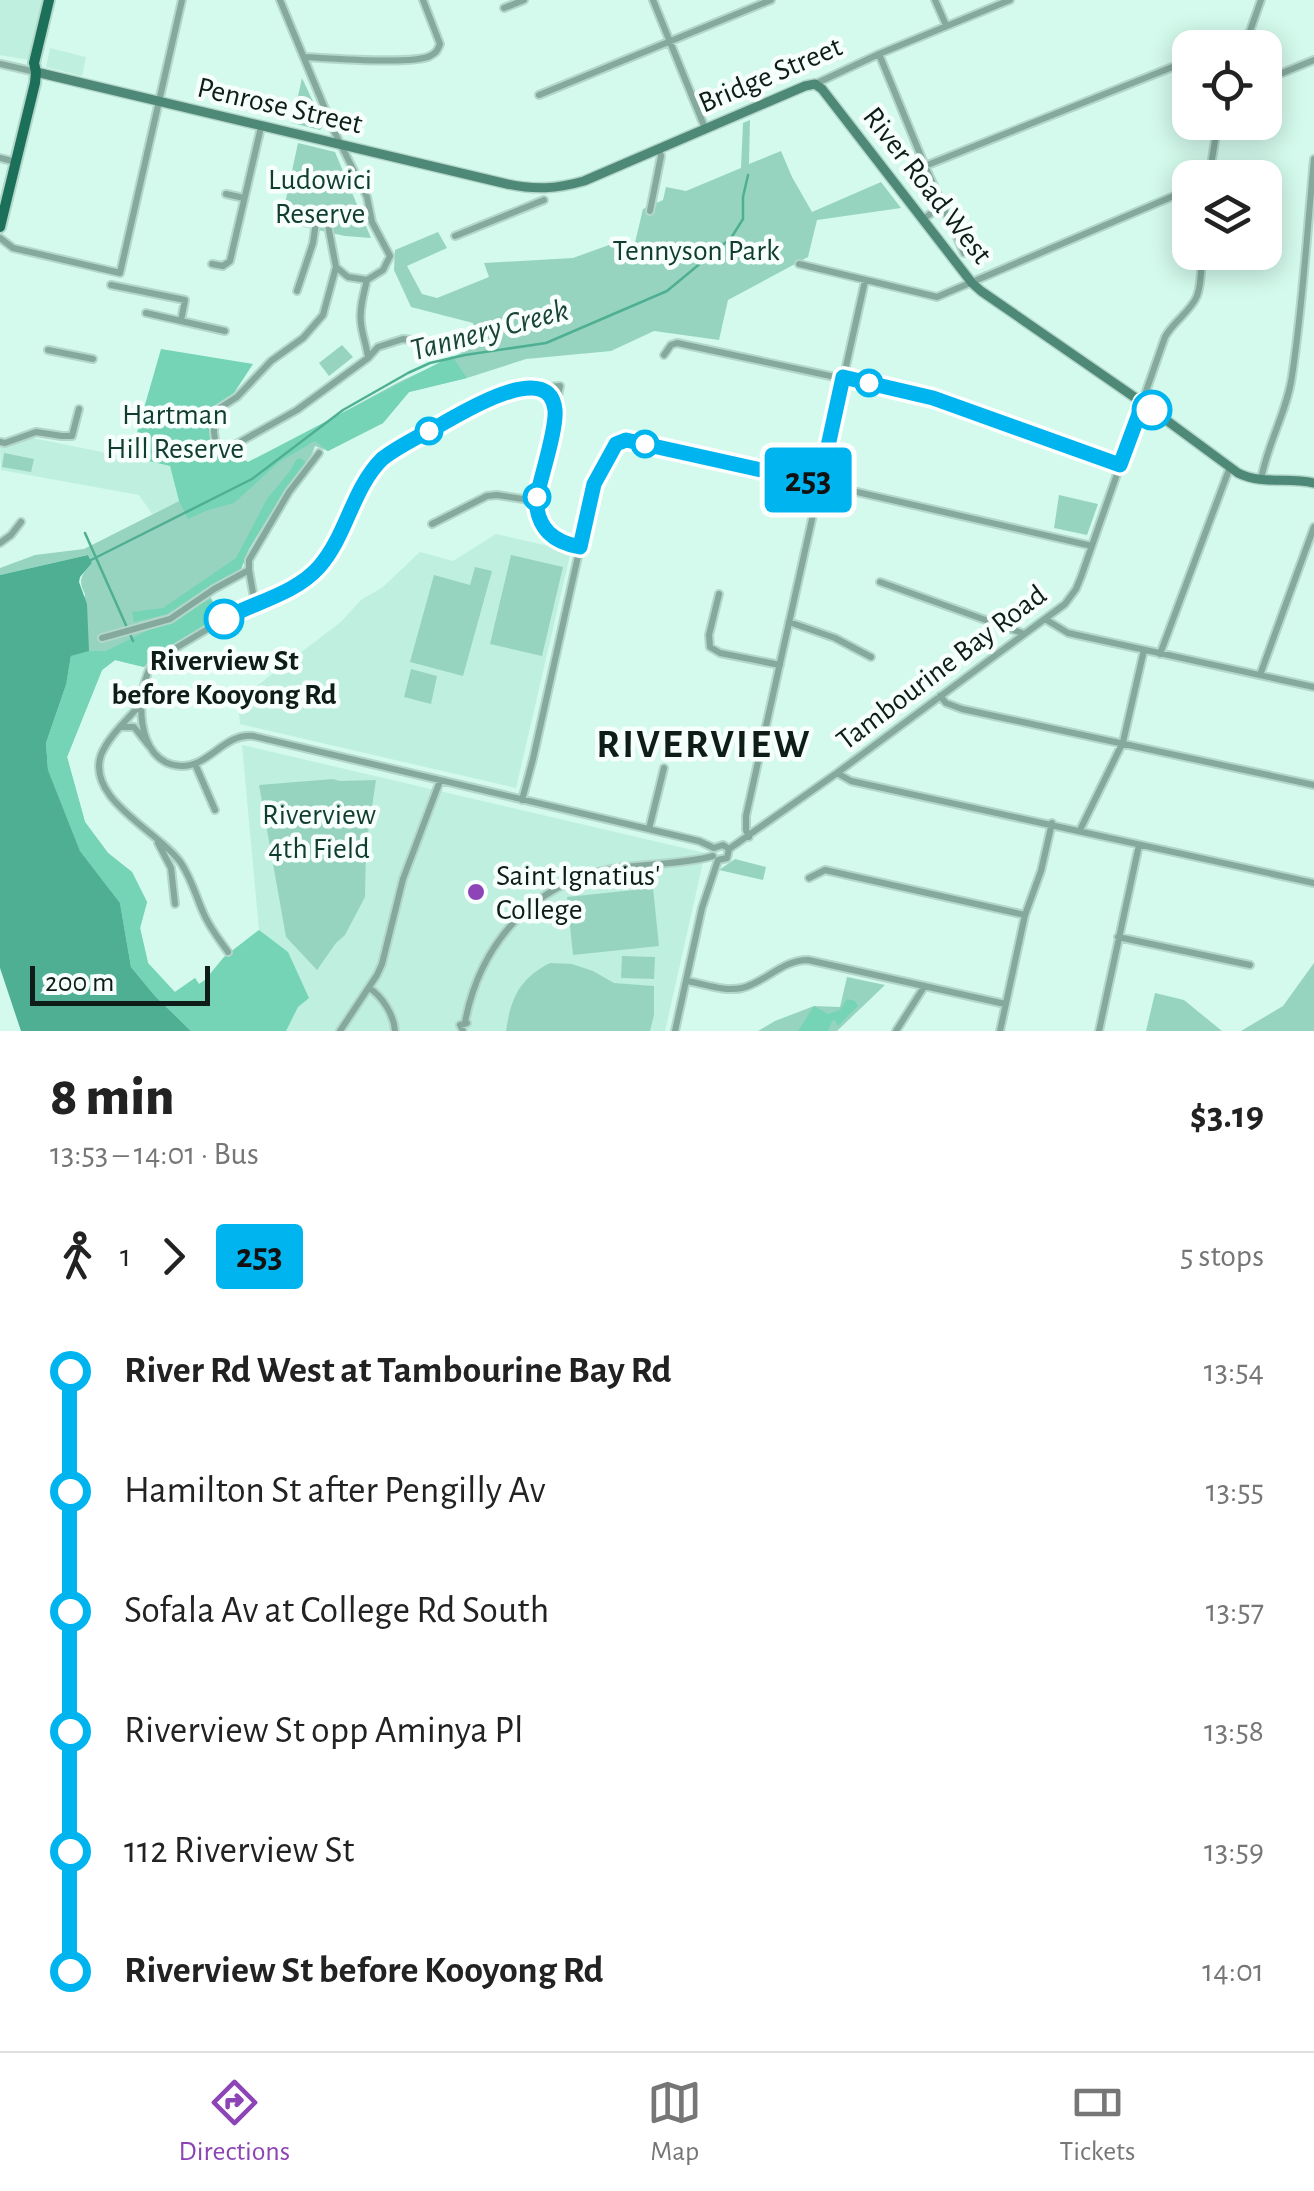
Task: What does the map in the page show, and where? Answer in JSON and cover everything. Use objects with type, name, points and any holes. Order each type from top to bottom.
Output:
[{"type":"main road","points":[[0,227],[36,72],[34,63],[53,0]]},
{"type":"main road","name":"Penrose Street","points":[[36,72],[506,184],[548,189]]},
{"type":"main road","name":"Bridge Street","points":[[548,189],[584,181],[815,84]]},
{"type":"main road","name":"River Road West","points":[[815,84],[972,283],[1248,478],[1314,483]]},
{"type":"street","points":[[0,238],[13,248],[120,273],[182,0]]},
{"type":"street","points":[[280,0],[368,197],[372,222],[388,250],[383,270],[367,280],[348,278],[336,267]]},
{"type":"street","points":[[304,57],[427,58],[440,44],[423,0]]},
{"type":"street","points":[[504,8],[524,0]]},
{"type":"street","points":[[652,0],[706,129]]},
{"type":"street","points":[[539,95],[771,0]]},
{"type":"street","points":[[935,0],[946,26]]},
{"type":"street","name":"Bridge Street","points":[[815,84],[1010,0]]},
{"type":"street","points":[[1250,30],[1260,0]]},
{"type":"street","points":[[879,54],[964,253]]},
{"type":"street","points":[[1282,73],[1314,60]]},
{"type":"street","name":"Penrose Street","points":[[0,64],[36,72]]},
{"type":"street","points":[[925,166],[1172,67]]},
{"type":"street","points":[[212,264],[223,266],[230,260],[261,126]]},
{"type":"street","points":[[650,211],[659,149]]},
{"type":"street","points":[[0,158],[16,162]]},
{"type":"street","points":[[1261,480],[1292,379],[1314,160]]},
{"type":"street","points":[[226,194],[244,198]]},
{"type":"street","points":[[799,264],[937,297],[1172,197]]},
{"type":"street","points":[[455,236],[544,200]]},
{"type":"street","points":[[923,219],[943,206]]},
{"type":"street","points":[[297,291],[321,216],[327,220],[336,267],[323,315],[237,397],[215,411],[216,448],[224,451],[279,420],[378,348],[402,339],[420,341]]},
{"type":"street","name":"Tambourine Bay Road","points":[[715,854],[727,858],[729,849],[1072,597],[1168,331],[1198,294],[1200,270]]},
{"type":"street","points":[[367,280],[360,322],[368,358]]},
{"type":"street","points":[[750,836],[746,816],[865,281]]},
{"type":"street","points":[[111,285],[185,300],[181,321]]},
{"type":"street","points":[[146,314],[225,331]]},
{"type":"street","points":[[664,355],[677,344],[933,398],[1120,465]]},
{"type":"street","points":[[48,350],[93,359]]},
{"type":"street","points":[[569,376],[560,386],[536,501],[539,520],[549,534],[560,542],[580,547]]},
{"type":"street","points":[[154,750],[144,728],[140,705],[147,673],[154,661],[216,624],[304,581],[323,562],[364,482],[382,459],[499,394],[560,386]]},
{"type":"street","points":[[532,388],[548,395],[555,411]]},
{"type":"street","points":[[0,442],[36,432],[72,436],[79,410]]},
{"type":"street","points":[[522,800],[594,484],[616,444],[626,440],[1092,546]]},
{"type":"street","points":[[256,604],[248,570],[254,550],[319,453]]},
{"type":"street","points":[[1160,654],[1230,467]]},
{"type":"street","points":[[432,524],[487,496],[497,494],[536,501]]},
{"type":"street","points":[[0,543],[12,536],[22,522]]},
{"type":"street","points":[[1260,675],[1314,528]]},
{"type":"street","points":[[102,638],[170,619],[248,570]]},
{"type":"street","points":[[880,582],[1023,633]]},
{"type":"street","points":[[719,594],[710,647],[720,653],[780,665]]},
{"type":"street","points":[[1045,619],[1068,633],[1314,687]]},
{"type":"street","points":[[790,622],[836,638],[872,657]]},
{"type":"street","points":[[1080,830],[1123,742],[1144,650]]},
{"type":"street","points":[[940,696],[946,703],[962,708],[1314,785]]},
{"type":"street","points":[[140,705],[102,755],[102,782],[120,808],[180,862],[212,930],[228,952]]},
{"type":"street","points":[[120,727],[134,727],[144,742],[174,764],[195,764],[246,735],[706,843],[715,854]]},
{"type":"street","points":[[195,764],[215,810]]},
{"type":"street","points":[[649,830],[664,768]]},
{"type":"street","points":[[837,773],[852,781],[1314,883]]},
{"type":"street","points":[[340,1031],[382,964],[403,879],[440,780]]},
{"type":"street","points":[[1000,1031],[1025,915],[1052,824]]},
{"type":"street","points":[[155,838],[171,868],[175,904]]},
{"type":"street","points":[[675,1031],[715,854],[720,844],[729,849]]},
{"type":"street","points":[[1098,1031],[1138,845]]},
{"type":"street","points":[[465,1028],[474,984],[490,951],[511,923],[540,898],[594,872],[683,862],[715,854]]},
{"type":"street","points":[[809,878],[825,870],[1025,915]]},
{"type":"street","points":[[1118,937],[1250,965]]},
{"type":"street","points":[[687,981],[741,988],[794,961],[808,960],[1006,1004]]},
{"type":"street","points":[[896,1031],[924,986]]},
{"type":"street","points":[[369,988],[396,1024],[395,1031]]},
{"type":"shaded area","points":[[0,0],[43,0],[29,60],[0,55]]},
{"type":"shaded area","points":[[50,48],[86,57],[82,76],[46,67]]},
{"type":"shaded area","points":[[28,437],[170,466],[179,501],[152,514],[139,495],[1,470],[0,445]]},
{"type":"shaded area","points":[[496,534],[566,550],[570,555],[516,788],[240,724],[238,700],[341,622],[361,600],[383,587],[420,552],[453,561]]},
{"type":"shaded area","points":[[88,555],[92,563],[79,582],[87,604],[89,651],[71,656],[66,685],[46,743],[48,770],[80,851],[120,903],[131,967],[191,1031],[21,1031],[0,968],[0,575]]},
{"type":"shaded area","name":"Saint Ignatius' College","points":[[242,745],[705,853],[665,1031],[191,1031],[174,992],[195,978],[199,984],[205,980],[224,957],[259,930]]},
{"type":"green space","points":[[302,78],[324,125],[320,130],[292,123]]},
{"type":"green space","name":"Tennyson Park","points":[[750,120],[749,164],[781,151],[812,212],[881,182],[901,208],[817,220],[808,257],[728,300],[719,340],[654,331],[611,351],[526,359],[409,392],[383,423],[328,451],[315,446],[309,462],[282,495],[249,549],[241,569],[207,590],[220,616],[153,657],[144,667],[115,660],[102,670],[67,757],[85,822],[108,853],[132,872],[147,902],[140,928],[148,963],[174,993],[155,996],[120,903],[80,851],[48,770],[85,594],[82,577],[92,563],[88,555],[0,575],[0,568],[35,555],[84,549],[399,382],[478,345],[473,323],[411,307],[394,270],[395,250],[438,232],[447,248],[407,266],[422,294],[437,298],[489,277],[484,263],[573,258],[609,245],[633,251],[643,209],[663,200],[666,187],[686,191],[741,168],[743,123]]},
{"type":"green space","name":"Ludowici Reserve","points":[[298,143],[335,152],[371,238],[281,222]]},
{"type":"green space","points":[[342,345],[353,357],[329,376],[319,363]]},
{"type":"green space","name":"Hartman Hill Reserve","points":[[161,349],[253,364],[234,393],[208,410],[212,445],[219,454],[235,454],[248,462],[452,356],[467,378],[409,392],[383,423],[328,451],[315,441],[279,462],[234,503],[188,519],[170,466],[130,457]]},
{"type":"green space","points":[[4,453],[34,459],[31,472],[2,467]]},
{"type":"green space","points":[[300,458],[308,464],[282,495],[241,569],[167,614],[134,622],[132,612],[163,608],[236,558],[267,499]]},
{"type":"green space","points":[[1059,495],[1098,504],[1087,535],[1054,528]]},
{"type":"green space","points":[[511,555],[563,567],[542,656],[490,644]]},
{"type":"green space","points":[[475,567],[492,571],[463,676],[410,662],[434,575],[470,585]]},
{"type":"green space","points":[[211,599],[220,616],[153,657],[144,667],[115,660],[102,670],[67,757],[85,822],[108,853],[132,872],[147,902],[140,928],[148,963],[175,992],[195,978],[199,984],[205,980],[224,957],[259,930],[288,952],[309,998],[298,1007],[286,1031],[191,1031],[155,996],[131,967],[120,903],[80,851],[48,770],[46,743],[66,685],[71,656],[106,651]]},
{"type":"green space","points":[[411,669],[437,676],[431,704],[404,697]]},
{"type":"green space","name":"Riverview 4th Field","points":[[376,780],[366,847],[365,897],[345,935],[317,970],[286,937],[259,785]]},
{"type":"green space","points":[[735,859],[766,867],[763,880],[719,870]]},
{"type":"green space","points":[[653,888],[659,946],[573,955],[567,897]]},
{"type":"green space","points":[[622,956],[655,957],[654,979],[621,978]]},
{"type":"green space","points":[[550,963],[572,964],[614,983],[654,986],[650,1031],[506,1031],[518,991]]},
{"type":"green space","points":[[1314,963],[1314,1031],[1241,1031],[1283,1006]]},
{"type":"green space","points":[[847,977],[885,985],[837,1031],[758,1031],[814,1006],[840,1007]]},
{"type":"green space","points":[[1155,993],[1184,1000],[1222,1031],[1146,1031]]},
{"type":"green space","points":[[847,999],[858,1006],[838,1026],[835,1020],[828,1031],[798,1031],[814,1006],[828,1014],[840,1010]]},
{"type":"waterway","name":"Tannery Creek","points":[[91,560],[252,479],[343,410],[408,373],[465,355],[546,343],[667,291],[731,238],[743,219],[748,175]]},
{"type":"waterway","points":[[85,533],[133,641]]},
{"type":"bus line","name":"253","points":[[224,619],[293,588],[316,570],[370,472],[382,459],[509,391],[532,388],[548,395],[554,404],[537,514],[549,534],[560,542],[580,547],[594,484],[620,440],[820,483],[843,377],[933,398],[1120,465],[1143,403],[1152,410]]},
{"type":"place","name":"Riverview St before Kooyong Rd","points":[[224,619]]},
{"type":"place","name":"Saint Ignatius' College","points":[[476,892]]},
{"type":"district","name":"RIVERVIEW","points":[[704,743]]}]
